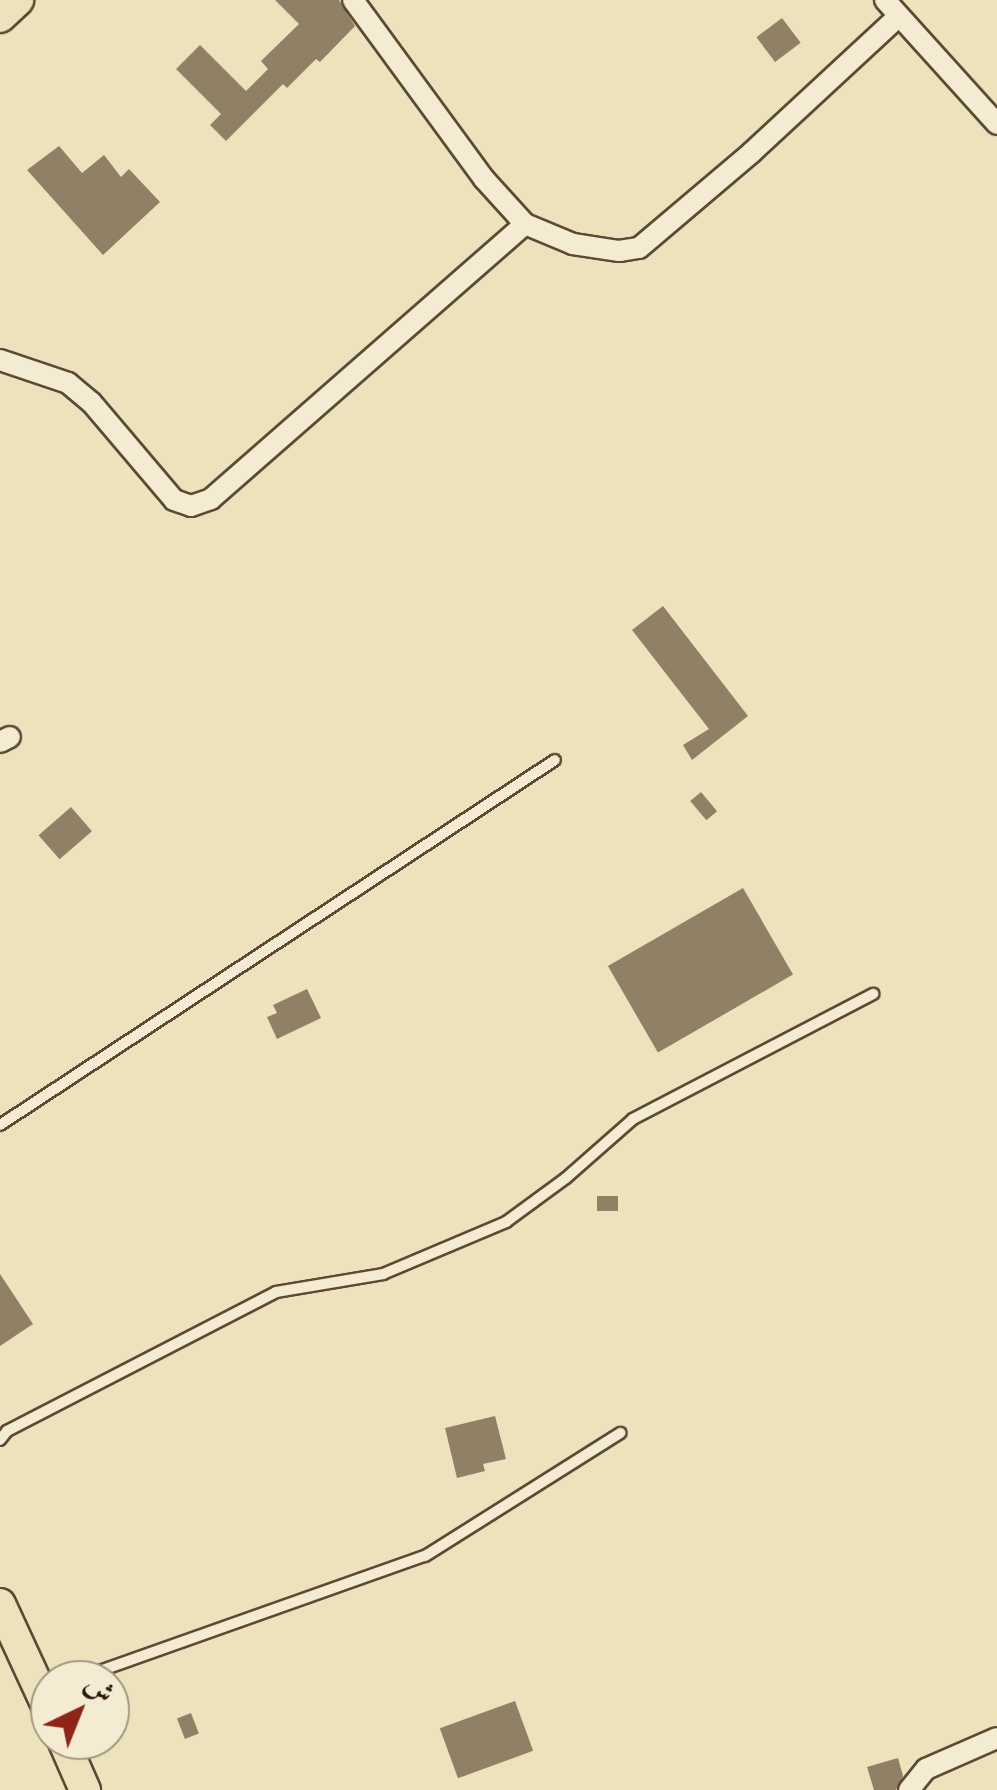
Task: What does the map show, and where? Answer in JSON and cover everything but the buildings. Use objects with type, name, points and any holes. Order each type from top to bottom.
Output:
[{"type":"main road","points":[[0,17],[18,0]]},
{"type":"main road","points":[[0,1604],[30,1664]]},
{"type":"street","points":[[353,0],[484,179],[526,224],[572,244],[619,251],[639,248],[738,165],[899,16]]},
{"type":"street","points":[[885,0],[997,124]]},
{"type":"street","points":[[0,360],[68,383],[91,402],[160,488],[174,500],[191,506],[211,499],[526,224]]},
{"type":"street","points":[[909,1790],[926,1769],[997,1738]]},
{"type":"lane","points":[[0,1125],[554,760]]},
{"type":"lane","points":[[0,1440],[7,1431],[276,1292],[383,1274],[506,1222],[566,1178],[633,1118],[873,994]]},
{"type":"lane","points":[[130,1660],[425,1556],[620,1433]]}]
